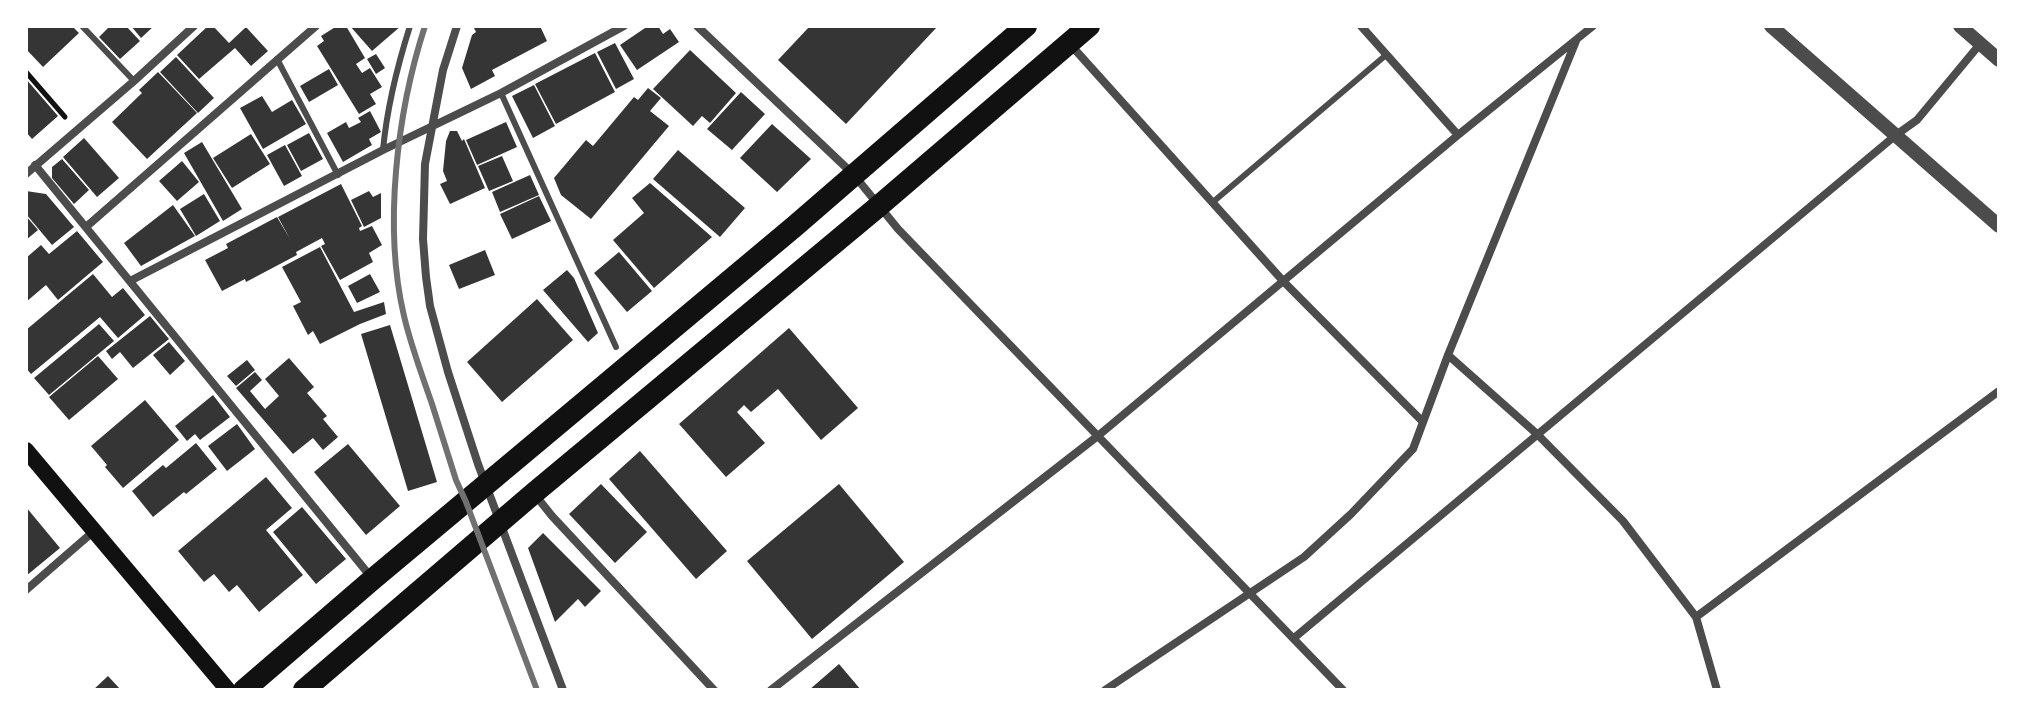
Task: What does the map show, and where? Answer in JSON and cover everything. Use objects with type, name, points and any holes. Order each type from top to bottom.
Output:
[{"type":"highway","points":[[244,690],[1026,26]]},
{"type":"highway","points":[[304,690],[1089,26]]},
{"type":"main road","points":[[26,450],[228,690]]},
{"type":"street","points":[[26,174],[194,26]]},
{"type":"street","points":[[86,227],[316,26]]},
{"type":"street","points":[[457,26],[443,70],[425,164],[423,207],[430,306],[486,485],[563,690]]},
{"type":"street","points":[[130,281],[383,150],[501,93],[624,26]]},
{"type":"street","points":[[697,26],[854,175],[898,229],[1343,690]]},
{"type":"street","points":[[1361,26],[1458,135]]},
{"type":"street","points":[[771,690],[1099,435],[1593,26]]},
{"type":"street","points":[[1771,26],[1999,226]]},
{"type":"street","points":[[1960,26],[1999,60]]},
{"type":"street","points":[[1105,690],[1304,557],[1351,514],[1413,449],[1576,40]]},
{"type":"street","points":[[1069,43],[1284,282],[1423,422]]},
{"type":"street","points":[[1294,638],[1917,120],[1980,44]]},
{"type":"street","points":[[35,165],[373,579]]},
{"type":"street","points":[[1448,355],[1537,434],[1623,521],[1696,617],[1717,690]]},
{"type":"street","points":[[1696,617],[1999,391]]},
{"type":"street","points":[[534,493],[714,690]]},
{"type":"street","points":[[26,590],[94,531]]},
{"type":"lane","points":[[82,26],[134,81]]},
{"type":"lane","points":[[383,150],[389,104],[410,26]]},
{"type":"lane","points":[[1213,202],[1386,55]]},
{"type":"lane","points":[[277,59],[338,175]]},
{"type":"lane","points":[[501,93],[616,347]]},
{"type":"path","points":[[26,72],[77,130]]},
{"type":"building","points":[[26,26],[72,26],[79,33],[43,67],[26,49]]},
{"type":"building","points":[[110,26],[126,26],[140,41],[120,59],[99,37]]},
{"type":"building","points":[[131,26],[154,26],[141,38]]},
{"type":"building","points":[[208,26],[213,26],[229,43],[246,27],[268,51],[251,66],[235,48],[199,79],[177,55]]},
{"type":"building","points":[[337,26],[346,26],[365,58],[356,64],[362,73],[370,68],[382,87],[370,94],[376,104],[359,114],[317,46],[324,41],[321,36]]},
{"type":"building","points":[[350,26],[401,26],[372,51]]},
{"type":"building","points":[[473,26],[540,26],[547,41],[492,70],[495,76],[471,89],[462,68],[472,35],[476,32]]},
{"type":"building","points":[[648,26],[658,26],[663,34],[670,29],[679,42],[637,70],[620,45]]},
{"type":"building","points":[[810,26],[938,26],[846,124],[778,60]]},
{"type":"building","points":[[615,43],[634,79],[616,89],[597,52]]},
{"type":"building","points":[[690,50],[736,93],[710,123],[702,116],[693,126],[653,89]]},
{"type":"building","points":[[595,53],[615,92],[556,124],[535,84]]},
{"type":"building","points":[[376,54],[385,68],[376,74],[367,59]]},
{"type":"building","points":[[176,57],[214,98],[198,113],[160,72]]},
{"type":"building","points":[[329,69],[338,85],[309,102],[300,86]]},
{"type":"building","points":[[158,72],[197,113],[147,159],[112,122],[142,93],[139,90]]},
{"type":"building","points":[[26,79],[58,116],[32,139],[26,132]]},
{"type":"building","points":[[534,85],[555,126],[533,138],[512,96]]},
{"type":"building","points":[[648,88],[661,98],[650,111],[669,126],[591,219],[561,195],[554,178],[586,140],[593,146],[634,97],[638,100]]},
{"type":"building","points":[[741,92],[765,114],[732,150],[707,129]]},
{"type":"building","points":[[262,96],[272,112],[292,100],[306,124],[263,149],[240,108]]},
{"type":"building","points":[[370,111],[381,132],[369,139],[372,145],[343,162],[327,133],[346,122],[349,128],[361,122],[358,118]]},
{"type":"building","points":[[506,122],[517,147],[477,165],[466,140]]},
{"type":"building","points":[[772,124],[811,159],[777,192],[740,158]]},
{"type":"building","points":[[450,131],[457,131],[462,141],[464,139],[485,188],[450,204],[440,184],[447,181],[443,171]]},
{"type":"building","points":[[309,133],[323,159],[301,171],[287,145]]},
{"type":"building","points":[[251,134],[270,164],[232,188],[213,158]]},
{"type":"building","points":[[84,138],[119,178],[97,197],[63,157]]},
{"type":"building","points":[[202,142],[242,209],[223,221],[184,153]]},
{"type":"building","points":[[285,145],[302,176],[284,186],[267,155]]},
{"type":"building","points":[[678,150],[745,208],[720,237],[653,179]]},
{"type":"building","points":[[502,156],[513,181],[489,191],[478,166]]},
{"type":"building","points":[[62,159],[89,190],[74,204],[52,178],[52,167]]},
{"type":"building","points":[[182,161],[199,182],[177,201],[159,181]]},
{"type":"building","points":[[530,175],[539,195],[500,212],[492,192]]},
{"type":"building","points":[[650,183],[712,237],[654,288],[613,240],[644,213],[632,198]]},
{"type":"building","points":[[341,184],[362,226],[360,231],[372,226],[382,245],[369,253],[373,262],[340,280],[321,246],[325,244],[322,238],[296,252],[297,255],[222,291],[205,260],[228,248],[226,244],[277,217],[290,239],[278,217]]},
{"type":"building","points":[[26,191],[46,194],[74,227],[52,245],[26,214]]},
{"type":"building","points":[[369,191],[373,197],[381,193],[381,218],[364,227],[351,200]]},
{"type":"building","points":[[204,194],[220,221],[196,236],[180,209]]},
{"type":"building","points":[[539,196],[551,221],[512,239],[500,214]]},
{"type":"building","points":[[173,205],[195,236],[141,266],[124,243]]},
{"type":"building","points":[[26,216],[38,230],[26,240]]},
{"type":"building","points":[[77,231],[103,262],[58,300],[46,285],[26,302],[26,258],[41,245],[49,254]]},
{"type":"building","points":[[320,247],[354,312],[384,302],[386,314],[320,344],[313,331],[308,335],[293,306],[301,302],[282,267]]},
{"type":"building","points":[[485,250],[495,275],[459,289],[449,265]]},
{"type":"building","points":[[619,252],[652,291],[627,312],[594,273]]},
{"type":"building","points":[[567,270],[574,278],[598,333],[588,342],[543,290]]},
{"type":"building","points":[[93,274],[112,297],[123,288],[145,315],[118,338],[100,317],[31,374],[26,368],[26,330]]},
{"type":"building","points":[[370,274],[380,292],[357,303],[348,286]]},
{"type":"building","points":[[537,299],[573,340],[502,402],[467,362]]},
{"type":"building","points":[[150,316],[169,339],[133,368],[120,352],[112,359],[106,351]]},
{"type":"building","points":[[99,324],[114,341],[49,395],[34,378]]},
{"type":"building","points":[[390,325],[437,482],[408,491],[361,334]]},
{"type":"building","points":[[789,328],[858,408],[821,440],[778,389],[751,412],[744,405],[737,412],[765,443],[726,477],[679,424]]},
{"type":"building","points":[[169,342],[185,361],[170,375],[153,355]]},
{"type":"building","points":[[98,356],[118,379],[69,420],[49,397]]},
{"type":"building","points":[[289,358],[314,387],[307,393],[327,416],[323,419],[338,437],[323,450],[313,438],[293,454],[236,388],[255,372],[262,380],[250,391],[265,409],[279,396],[265,379]]},
{"type":"building","points":[[247,360],[255,370],[236,386],[227,376]]},
{"type":"building","points":[[213,395],[230,417],[200,440],[195,434],[187,441],[175,426]]},
{"type":"building","points":[[145,400],[179,440],[123,488],[91,446]]},
{"type":"building","points":[[237,424],[255,449],[227,471],[208,446]]},
{"type":"building","points":[[196,443],[217,469],[153,517],[132,491]]},
{"type":"building","points":[[348,444],[400,506],[366,535],[314,472]]},
{"type":"building","points":[[640,451],[727,551],[696,579],[609,479]]},
{"type":"building","points":[[266,477],[292,508],[266,530],[303,575],[259,612],[237,585],[229,592],[214,574],[204,582],[178,551]]},
{"type":"building","points":[[601,484],[647,532],[615,563],[569,514]]},
{"type":"building","points":[[839,484],[904,562],[812,639],[747,561]]},
{"type":"building","points":[[26,507],[60,548],[26,576]]},
{"type":"building","points":[[302,507],[346,559],[316,584],[273,532]]},
{"type":"building","points":[[543,533],[601,591],[585,607],[578,599],[555,622],[528,548]]},
{"type":"building","points":[[839,664],[861,690],[809,690]]},
{"type":"building","points":[[108,676],[121,690],[93,690]]},
{"type":"railway","points":[[425,26],[407,95],[396,170],[394,245],[398,282],[410,338],[456,480],[537,690]]}]
